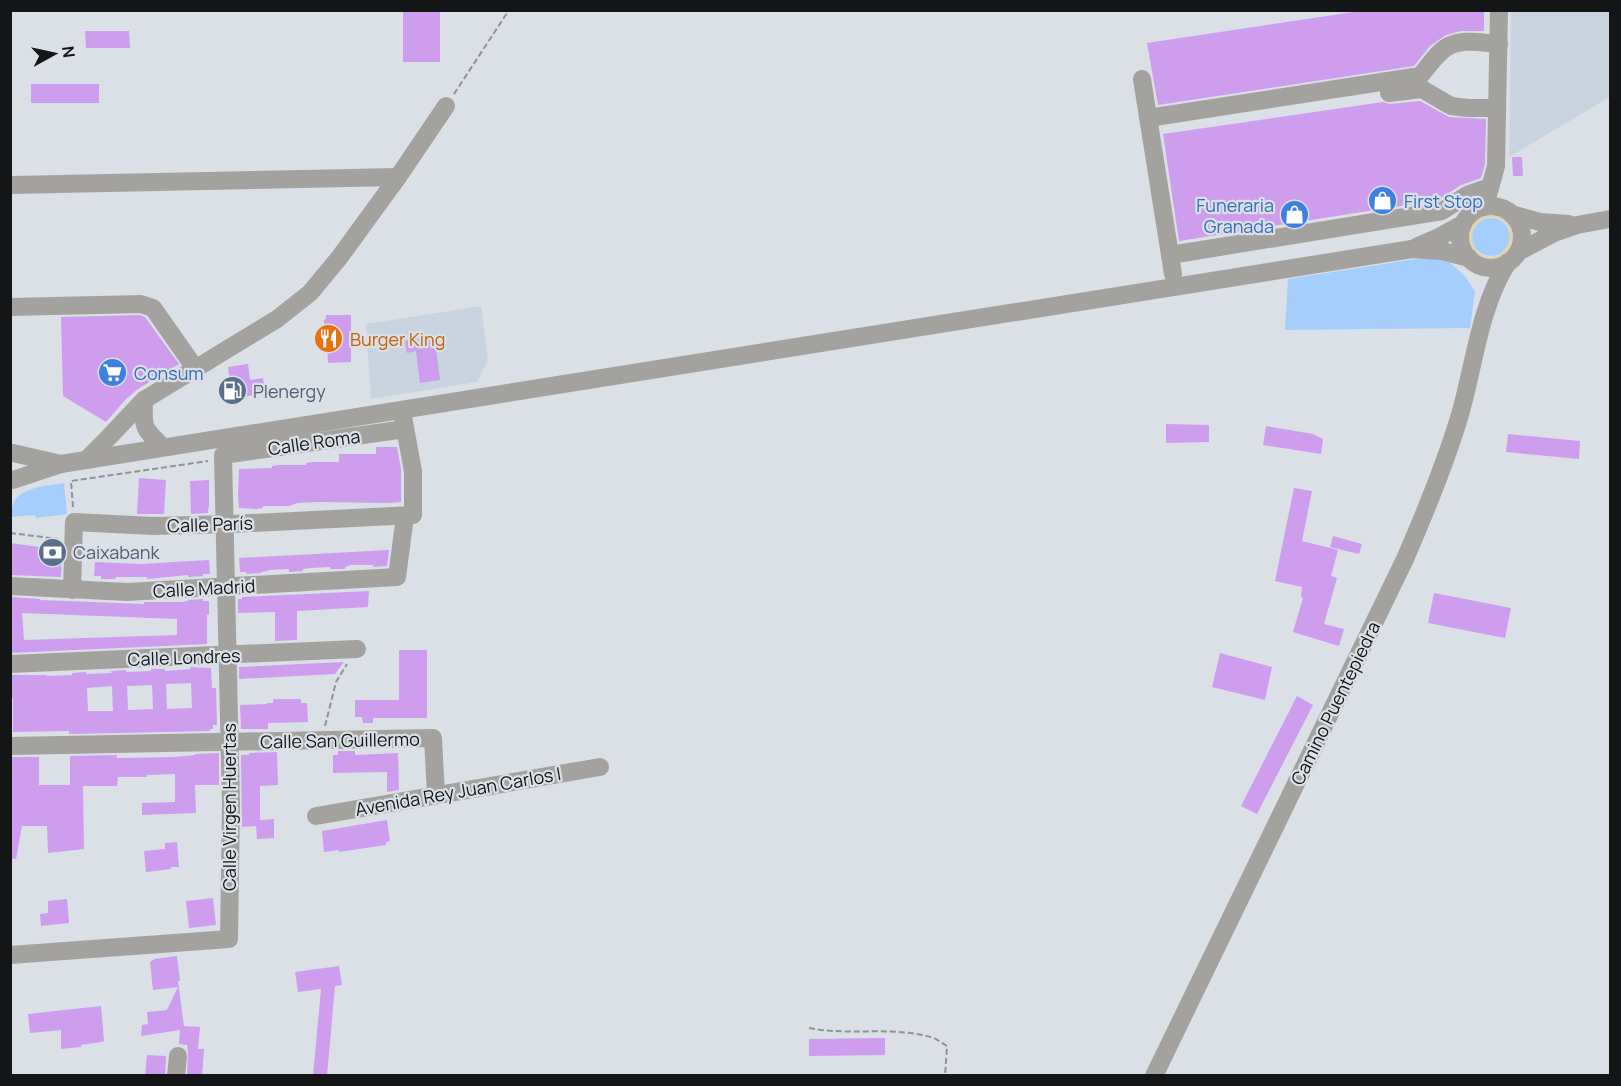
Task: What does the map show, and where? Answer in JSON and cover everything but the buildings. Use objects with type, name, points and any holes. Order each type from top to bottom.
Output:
[{"type":"street","points":[[1485,206],[1496,166],[1499,10]]},
{"type":"street","points":[[1149,124],[1420,76],[1444,49],[1452,44],[1465,42],[1499,44]]},
{"type":"street","points":[[1142,79],[1173,274]]},
{"type":"street","points":[[1149,124],[1422,89],[1451,106],[1497,108]]},
{"type":"street","points":[[86,460],[144,400],[278,319],[310,293],[339,258],[398,177],[446,106]]},
{"type":"street","points":[[1496,166],[1510,213],[1519,225],[1521,234],[1521,243],[1513,257]]},
{"type":"street","points":[[10,185],[398,177]]},
{"type":"street","points":[[1170,255],[1442,211],[1467,195],[1490,187]]},
{"type":"street","points":[[1471,260],[1464,251],[1460,232],[1468,216],[1485,206],[1497,206],[1510,213],[1540,222],[1577,225]]},
{"type":"street","points":[[12,482],[62,464],[163,447],[1412,249],[1442,251],[1471,260],[1480,266],[1499,267],[1554,233],[1577,225],[1611,219]]},
{"type":"street","points":[[1412,249],[1463,224]]},
{"type":"street","name":"Camino Puentepiedra","points":[[1154,1076],[1409,549],[1434,492],[1459,417],[1494,286],[1513,257]]},
{"type":"street","name":"Camino Puentepiedra","points":[[1471,260],[1481,282],[1484,319]]},
{"type":"street","points":[[10,307],[141,304],[153,308],[195,368]]},
{"type":"street","points":[[144,400],[143,419],[146,431],[163,447]]},
{"type":"street","points":[[402,408],[413,471],[409,516]]},
{"type":"street","points":[[361,415],[364,435]]},
{"type":"street","name":"Calle Roma","points":[[223,457],[405,429]]},
{"type":"street","points":[[12,451],[62,464]]},
{"type":"street","points":[[12,451],[17,471],[12,482]]},
{"type":"street","name":"Calle Virgen Huertas","points":[[10,955],[229,939],[231,804],[223,457]]},
{"type":"street","name":"Calle París","points":[[74,531],[409,516]]},
{"type":"street","name":"Calle Madrid","points":[[10,586],[127,592],[397,577],[409,516]]},
{"type":"street","points":[[72,590],[74,531]]},
{"type":"street","name":"Calle Londres","points":[[10,664],[357,649]]},
{"type":"street","name":"Calle San Guillermo","points":[[10,746],[433,738],[436,795]]},
{"type":"street","name":"Avenida Rey Juan Carlos I","points":[[316,816],[600,767]]},
{"type":"street","points":[[177,1076],[178,1056]]},
{"type":"path","points":[[446,106],[509,10]]},
{"type":"path","points":[[10,533],[74,531],[71,481],[223,457]]},
{"type":"path","points":[[321,741],[336,682],[357,649]]},
{"type":"path","points":[[809,1028],[826,1032],[901,1032],[933,1037],[947,1046],[945,1076]]},
{"type":"shaded area","points":[[1511,11],[1610,11],[1610,97],[1509,157]]},
{"type":"shaded area","points":[[1491,218],[1505,223],[1510,237],[1505,251],[1491,256],[1477,251],[1472,237],[1477,223]]},
{"type":"shaded area","points":[[1428,257],[1449,262],[1465,276],[1475,291],[1470,328],[1285,330],[1288,279]]},
{"type":"shaded area","points":[[481,306],[488,360],[477,382],[371,399],[366,324]]},
{"type":"shaded area","points":[[64,483],[67,514],[36,518],[35,515],[11,517],[12,507],[21,494],[28,490]]},
{"type":"sand","points":[[1490,214],[1502,218],[1510,224],[1514,232],[1512,250],[1498,261],[1487,261],[1476,257],[1468,245],[1467,233],[1473,223]],"holes":[[[1490,217],[1502,221],[1509,228],[1510,237],[1507,246],[1493,257],[1485,256],[1473,244],[1474,229],[1480,221]]]},
{"type":"place","name":"First Stop","points":[[1383,201]]},
{"type":"place","name":"Funeraria Granada","points":[[1295,215]]},
{"type":"place","name":"Burger King","points":[[329,339]]},
{"type":"place","name":"Consum","points":[[113,373]]},
{"type":"place","name":"Plenergy","points":[[232,391]]},
{"type":"place","name":"Caixabank","points":[[52,552]]}]
